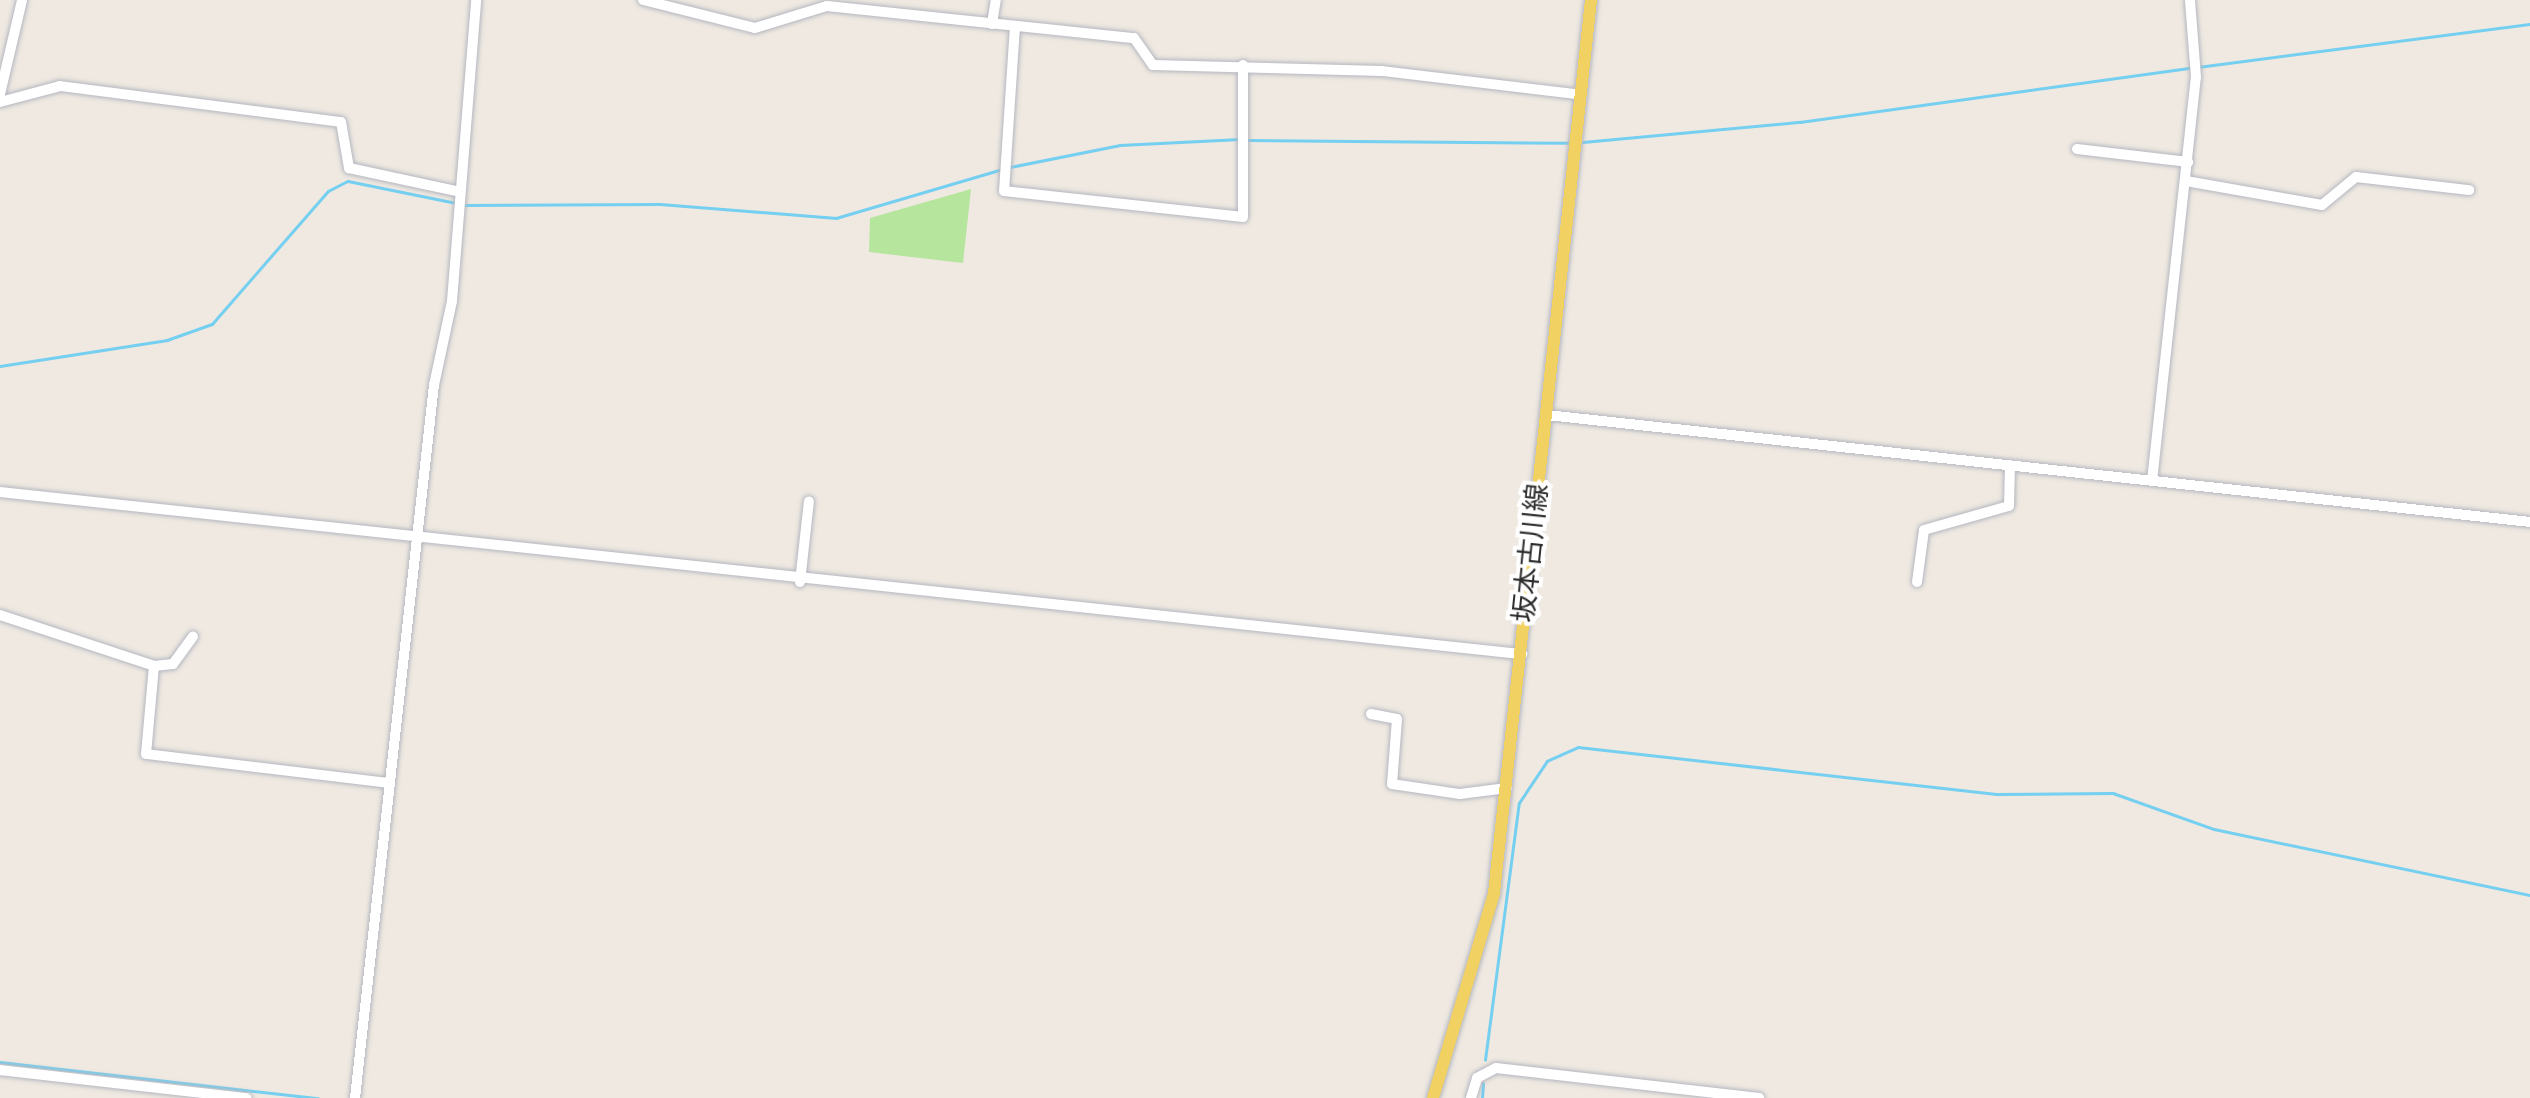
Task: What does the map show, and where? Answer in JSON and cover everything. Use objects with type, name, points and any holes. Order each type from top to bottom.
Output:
[{"type":"main road","name":"坂本古川線","points":[[1433,1098],[1487,928],[1507,788],[1579,152],[1591,0]]},
{"type":"street","points":[[0,94],[22,0]]},
{"type":"street","points":[[354,1098],[417,540],[452,301],[456,200],[476,0]]},
{"type":"street","points":[[644,0],[756,28],[827,6],[1134,38],[1153,66],[1242,65],[1564,86],[1582,95]]},
{"type":"street","points":[[992,24],[996,0]]},
{"type":"street","points":[[2152,481],[2196,77],[2190,0]]},
{"type":"street","points":[[1015,26],[998,179],[1004,192],[1243,217],[1242,65]]},
{"type":"street","points":[[0,102],[60,86],[341,122],[349,168],[456,200]]},
{"type":"street","points":[[2077,150],[2188,162]]},
{"type":"street","points":[[2186,181],[2322,205],[2356,177],[2469,190]]},
{"type":"street","points":[[1547,414],[2530,522]]},
{"type":"street","points":[[1917,582],[1924,530],[2008,506],[2010,465]]},
{"type":"street","points":[[0,492],[800,582],[1522,654]]},
{"type":"street","points":[[800,582],[809,501]]},
{"type":"street","points":[[0,616],[154,666],[172,664],[193,636]]},
{"type":"street","points":[[154,666],[146,754],[390,783]]},
{"type":"street","points":[[1371,714],[1397,720],[1392,784],[1460,794],[1507,788]]},
{"type":"street","points":[[1471,1098],[1477,1078],[1496,1068],[1759,1098]]},
{"type":"street","points":[[0,1070],[246,1098]]},
{"type":"green space","points":[[971,189],[963,263],[869,252],[870,218]]},
{"type":"waterway","points":[[2198,67],[2530,24]]},
{"type":"waterway","points":[[1583,142],[1800,122],[2190,68]]},
{"type":"waterway","points":[[1010,167],[1120,145],[1240,139]]},
{"type":"waterway","points":[[1248,140],[1570,143]]},
{"type":"waterway","points":[[464,205],[660,204],[836,218],[1003,169]]},
{"type":"waterway","points":[[0,366],[167,340],[212,324],[328,191],[348,181],[456,203]]},
{"type":"waterway","points":[[1485,1060],[1519,803],[1547,761],[1578,747],[1998,794],[2113,793],[2214,829],[2530,895]]},
{"type":"waterway","points":[[0,1062],[318,1098]]},
{"type":"waterway","points":[[1482,1098],[1483,1084]]}]
